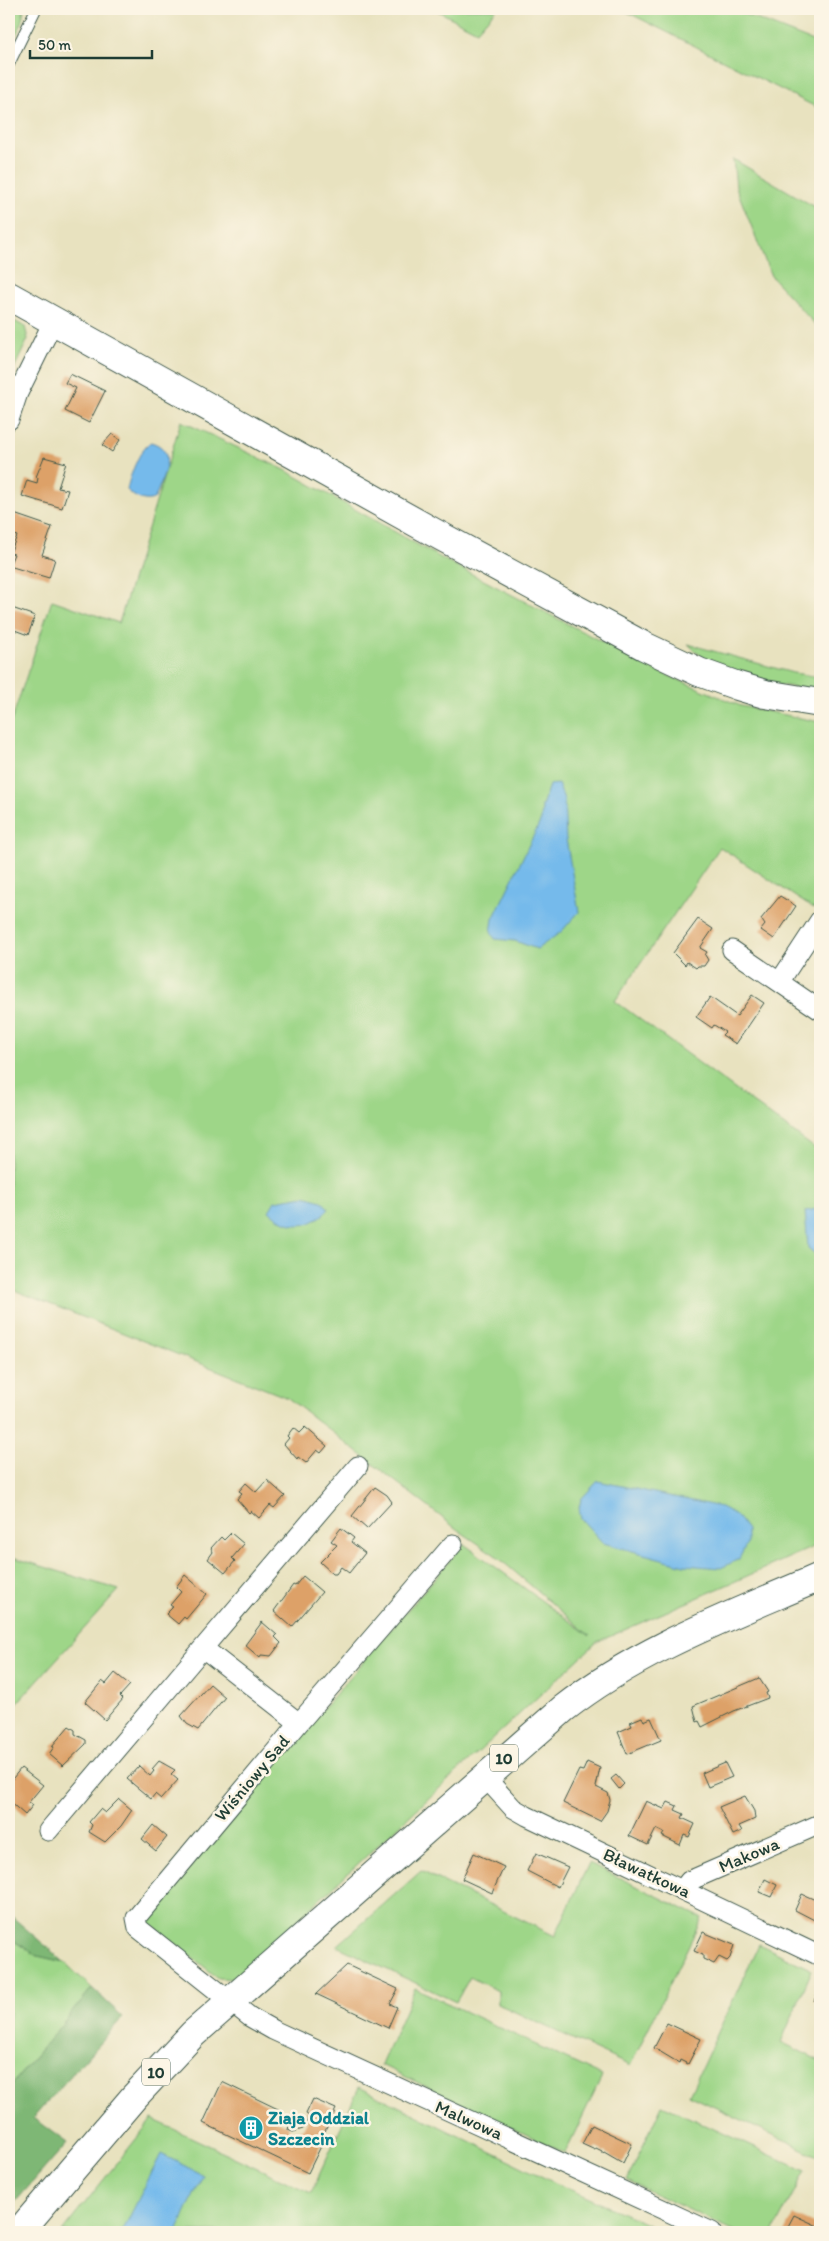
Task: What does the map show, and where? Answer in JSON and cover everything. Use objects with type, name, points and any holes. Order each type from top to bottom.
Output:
[{"type":"main road","points":[[9,296],[433,532],[644,646],[699,672],[738,686],[809,701]]},
{"type":"main road","name":"10","points":[[20,2232],[134,2096],[229,2001],[484,1776],[563,1709],[606,1677],[670,1643],[820,1577]]},
{"type":"street","points":[[9,420],[18,393],[54,320]]},
{"type":"street","points":[[780,981],[820,920]]},
{"type":"street","points":[[732,950],[820,1010]]},
{"type":"street","points":[[48,1831],[358,1466]]},
{"type":"street","name":"Wiśniowy Sad","points":[[229,2001],[138,1928],[136,1918],[299,1723],[453,1544]]},
{"type":"street","points":[[202,1648],[299,1723]]},
{"type":"street","name":"Bławatkowa","points":[[484,1776],[513,1808],[527,1816],[820,1956]]},
{"type":"street","name":"Makowa","points":[[682,1890],[689,1881],[820,1824]]},
{"type":"street","name":"Malwowa","points":[[229,2001],[250,2017],[273,2030],[712,2232]]},
{"type":"lane","points":[[9,64],[36,9]]},
{"type":"green space","points":[[9,9],[24,9],[21,25],[9,49]]},
{"type":"green space","points":[[434,9],[496,9],[477,31]]},
{"type":"green space","points":[[621,9],[731,9],[820,44],[820,109]]},
{"type":"green space","points":[[733,159],[820,210],[820,330],[771,276],[736,187]]},
{"type":"green space","points":[[9,318],[25,327],[28,339],[9,379]]},
{"type":"green space","points":[[181,421],[285,470],[443,559],[660,672],[741,706],[820,722],[820,899],[814,909],[720,847],[615,1001],[820,1152],[820,1544],[597,1642],[234,1979],[218,1978],[150,1923],[150,1911],[464,1544],[590,1636],[495,1555],[458,1530],[288,1398],[9,1288],[9,728],[52,600],[119,623]]},
{"type":"green space","points":[[688,644],[793,673],[820,677],[820,691],[773,684],[711,665]]},
{"type":"green space","points":[[9,1556],[119,1590],[9,1712]]},
{"type":"green space","points":[[589,1863],[702,1918],[630,2066],[498,2004],[498,1991],[470,1977],[456,2002],[337,1946],[421,1871],[555,1936]]},
{"type":"green space","points":[[9,1914],[64,1962],[38,1956],[9,1938]]},
{"type":"green space","points":[[9,1938],[38,1956],[64,1962],[92,1988],[9,2088]]},
{"type":"green space","points":[[759,1944],[812,1970],[781,2042],[820,2061],[820,2157],[689,2095]]},
{"type":"green space","points":[[92,1988],[123,2017],[33,2118],[67,2143],[9,2209],[9,2088]]},
{"type":"green space","points":[[415,1988],[602,2076],[565,2153],[381,2065]]},
{"type":"green space","points":[[359,2087],[551,2181],[665,2232],[62,2232],[152,2119],[311,2193]]},
{"type":"green space","points":[[662,2105],[805,2171],[773,2232],[737,2232],[627,2181]]},
{"type":"water","points":[[151,442],[164,451],[166,466],[155,498],[144,500],[127,490],[139,456]]},
{"type":"water","points":[[558,784],[564,799],[566,839],[579,912],[561,932],[537,949],[515,941],[495,939],[491,932],[493,919],[541,820],[542,806],[549,785]]},
{"type":"water","points":[[304,1196],[322,1201],[329,1209],[314,1221],[299,1225],[284,1222],[269,1211],[275,1201]]},
{"type":"water","points":[[817,1209],[820,1211],[820,1258],[808,1248],[805,1211]]},
{"type":"water","points":[[598,1481],[721,1507],[736,1515],[747,1530],[747,1543],[739,1559],[721,1568],[684,1565],[603,1543],[581,1519],[579,1508],[581,1499]]},
{"type":"water","points":[[161,2154],[203,2175],[177,2232],[122,2232]]},
{"type":"building","points":[[70,374],[105,391],[89,423],[65,411],[76,388],[65,383]]},
{"type":"building","points":[[112,434],[120,440],[112,452],[102,445]]},
{"type":"building","points":[[44,457],[66,463],[58,488],[68,490],[62,508],[22,496],[27,480],[37,483],[38,478],[36,477]]},
{"type":"building","points":[[14,514],[52,527],[42,555],[55,559],[49,578],[9,566],[14,554],[10,553],[17,536],[9,533]]},
{"type":"building","points":[[9,607],[35,616],[28,635],[9,628]]},
{"type":"building","points":[[780,896],[796,906],[774,939],[761,930],[765,925],[761,919]]},
{"type":"building","points":[[698,919],[713,929],[700,948],[707,952],[705,955],[708,960],[704,966],[696,968],[687,962],[685,965],[673,953]]},
{"type":"building","points":[[752,995],[764,1003],[736,1044],[722,1035],[725,1032],[714,1025],[712,1028],[696,1017],[710,997],[737,1016]]},
{"type":"building","points":[[305,1427],[327,1446],[321,1453],[317,1450],[306,1463],[298,1457],[297,1459],[284,1444],[293,1428],[299,1433]]},
{"type":"building","points":[[267,1480],[285,1496],[274,1508],[270,1505],[259,1518],[251,1511],[249,1513],[237,1499],[242,1493],[239,1491],[246,1483],[256,1492]]},
{"type":"building","points":[[375,1487],[387,1495],[392,1502],[367,1529],[352,1516]]},
{"type":"building","points":[[341,1528],[354,1538],[351,1542],[365,1553],[349,1573],[341,1567],[336,1574],[333,1574],[320,1562],[337,1545],[331,1541]]},
{"type":"building","points":[[231,1533],[244,1544],[232,1558],[235,1561],[225,1573],[208,1559],[213,1552],[211,1548],[221,1537],[224,1540]]},
{"type":"building","points":[[185,1575],[207,1594],[186,1619],[184,1617],[178,1624],[166,1614],[173,1607],[170,1605],[181,1592],[176,1587]]},
{"type":"building","points":[[303,1576],[322,1592],[292,1627],[274,1611],[293,1585],[295,1586]]},
{"type":"building","points":[[262,1622],[277,1635],[275,1637],[281,1643],[271,1656],[261,1655],[260,1658],[245,1645]]},
{"type":"building","points":[[115,1673],[130,1685],[120,1696],[123,1699],[105,1720],[85,1702],[102,1681],[106,1684]]},
{"type":"building","points":[[759,1678],[768,1692],[766,1693],[768,1698],[734,1711],[702,1727],[699,1721],[697,1722],[693,1706]]},
{"type":"building","points":[[210,1684],[225,1697],[198,1730],[187,1724],[181,1716]]},
{"type":"building","points":[[642,1717],[644,1721],[651,1718],[661,1740],[627,1754],[618,1732],[632,1726],[630,1722]]},
{"type":"building","points":[[69,1726],[75,1730],[75,1734],[86,1740],[86,1744],[63,1766],[49,1754],[54,1747],[52,1746]]},
{"type":"building","points":[[159,1761],[175,1770],[171,1774],[178,1780],[161,1799],[155,1794],[151,1799],[127,1779],[139,1766],[150,1776],[154,1771],[152,1769]]},
{"type":"building","points":[[587,1762],[600,1768],[596,1787],[608,1793],[610,1800],[607,1811],[600,1821],[563,1803],[579,1770],[583,1771]]},
{"type":"building","points":[[725,1763],[732,1777],[708,1787],[702,1773]]},
{"type":"building","points":[[21,1768],[43,1785],[29,1802],[33,1805],[25,1815],[9,1801],[9,1783]]},
{"type":"building","points":[[616,1775],[624,1784],[619,1789],[611,1779]]},
{"type":"building","points":[[745,1796],[754,1811],[755,1819],[739,1826],[742,1831],[733,1835],[719,1807]]},
{"type":"building","points":[[119,1799],[132,1810],[121,1826],[105,1842],[89,1832],[92,1825],[89,1822],[100,1809],[105,1813]]},
{"type":"building","points":[[646,1801],[664,1809],[668,1802],[677,1806],[675,1810],[684,1814],[682,1818],[695,1824],[689,1837],[684,1835],[680,1845],[662,1836],[664,1833],[656,1829],[648,1845],[629,1836]]},
{"type":"building","points":[[153,1825],[167,1837],[156,1851],[142,1839]]},
{"type":"building","points":[[474,1853],[504,1867],[492,1893],[462,1879]]},
{"type":"building","points":[[536,1853],[568,1867],[558,1887],[527,1871]]},
{"type":"building","points":[[765,1879],[777,1885],[771,1897],[759,1892]]},
{"type":"building","points":[[802,1894],[820,1902],[820,1923],[795,1910]]},
{"type":"building","points":[[703,1932],[734,1945],[730,1958],[727,1961],[719,1957],[714,1964],[703,1959],[703,1955],[694,1951]]},
{"type":"building","points":[[347,1965],[398,1989],[390,2004],[397,2007],[388,2028],[316,1994]]},
{"type":"building","points":[[820,1987],[820,2004],[814,2001]]},
{"type":"building","points":[[667,2023],[701,2039],[688,2064],[680,2060],[679,2063],[654,2048]]},
{"type":"building","name":"Ziaja Oddzial Szczecin","points":[[222,2082],[280,2110],[275,2120],[289,2126],[288,2130],[293,2132],[303,2129],[309,2116],[306,2114],[313,2099],[336,2109],[320,2141],[323,2142],[308,2173],[203,2123]]},
{"type":"building","points":[[592,2125],[632,2144],[623,2163],[604,2152],[602,2154],[602,2151],[596,2148],[595,2150],[582,2144]]},
{"type":"building","points":[[794,2215],[820,2227],[820,2232],[785,2232]]},
{"type":"place","name":"Ziaja Oddzial Szczecin","points":[[251,2128]]}]
